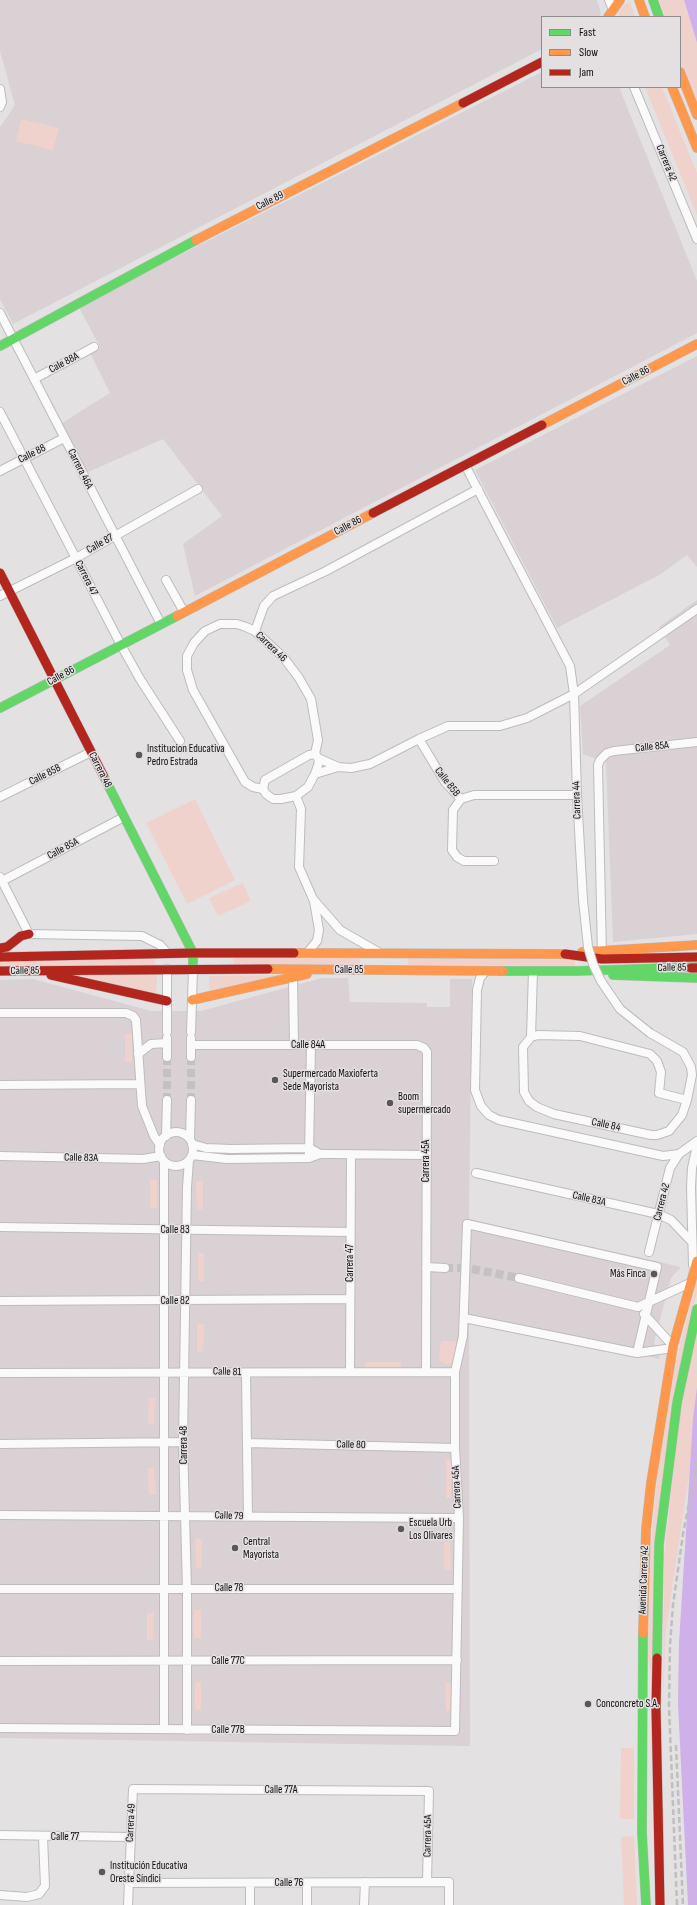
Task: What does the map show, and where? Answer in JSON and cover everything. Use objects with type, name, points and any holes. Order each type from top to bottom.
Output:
[{"type":"main road","points":[[610,14],[620,0]]},
{"type":"main road","points":[[639,0],[645,16]]},
{"type":"main road","points":[[653,0],[659,16]]},
{"type":"main road","name":"Calle 89","points":[[0,346],[225,224],[541,63]]},
{"type":"main road","points":[[681,74],[697,114]]},
{"type":"main road","points":[[672,88],[697,148]]},
{"type":"main road","name":"Calle 86","points":[[0,708],[697,344]]},
{"type":"main road","name":"Carrera 48","points":[[0,573],[193,953],[193,969]]},
{"type":"main road","points":[[0,948],[7,947],[21,936],[29,934]]},
{"type":"main road","points":[[602,954],[697,945]]},
{"type":"main road","name":"Calle 85","points":[[0,957],[167,953],[602,954],[630,959],[697,956]]},
{"type":"main road","points":[[167,969],[193,953]]},
{"type":"main road","points":[[396,953],[396,970]]},
{"type":"main road","name":"Calle 85","points":[[0,971],[193,969],[577,971],[695,968]]},
{"type":"main road","points":[[192,1000],[326,970]]},
{"type":"main road","points":[[35,971],[167,1002]]},
{"type":"main road","points":[[577,971],[630,977],[697,978]]},
{"type":"main road","name":"Avenida Carrera 42","points":[[646,1905],[642,1833],[642,1681],[646,1529],[657,1437],[673,1347],[697,1261]]},
{"type":"main road","name":"Avenida Carrera 42","points":[[660,1905],[656,1708],[659,1544],[677,1403],[697,1309]]},
{"type":"main road","points":[[642,1681],[648,1719],[651,1820],[660,1888]]},
{"type":"street","points":[[609,0],[610,14]]},
{"type":"street","name":"Carrera 42","points":[[634,88],[697,239]]},
{"type":"street","points":[[0,89],[2,102],[0,107]]},
{"type":"street","name":"Carrera 46A","points":[[0,313],[160,624]]},
{"type":"street","name":"Cale 88A","points":[[34,379],[94,347]]},
{"type":"street","name":"Carrera 47","points":[[0,412],[121,645],[140,679],[180,741]]},
{"type":"street","name":"Calle 88","points":[[0,471],[64,438]]},
{"type":"street","name":"Carrera 44","points":[[465,465],[570,666],[574,694],[577,796],[583,900],[588,947],[592,964],[601,982],[620,1009],[650,1033],[675,1046],[688,1059],[692,1075],[687,1100]]},
{"type":"street","name":"Calle 87","points":[[0,596],[76,558],[198,489]]},
{"type":"street","points":[[255,631],[264,606],[273,596],[326,571],[478,489]]},
{"type":"street","points":[[166,580],[184,612]]},
{"type":"street","points":[[307,953],[317,941],[320,930],[313,899],[299,866],[300,809],[296,796],[308,787],[315,774],[338,768],[352,768],[370,764],[448,726],[500,726],[527,718],[574,694],[697,609]]},
{"type":"street","name":"Carrera 46","points":[[296,796],[281,800],[273,798],[266,794],[263,789],[253,787],[245,782],[193,690],[186,664],[187,656],[194,643],[205,631],[213,626],[237,624],[255,631],[284,658],[299,678],[311,699],[318,740],[315,774]]},
{"type":"street","name":"Calle 85B","points":[[419,739],[445,782],[461,799],[474,795],[577,796]]},
{"type":"street","name":"Calle 85A","points":[[607,753],[697,742]]},
{"type":"street","name":"Calle 85B","points":[[0,797],[91,752]]},
{"type":"street","name":"Carrera 44","points":[[602,954],[598,765],[600,760],[607,753]]},
{"type":"street","points":[[263,789],[265,780],[269,776],[309,755],[317,756],[338,768]]},
{"type":"street","points":[[461,799],[454,810],[452,850],[457,857],[464,861],[494,861]]},
{"type":"street","name":"Calle 85A","points":[[1,879],[124,817]]},
{"type":"street","points":[[1,879],[29,934],[142,936],[160,945],[167,953]]},
{"type":"street","points":[[313,899],[340,930],[380,953]]},
{"type":"street","points":[[167,969],[167,1057]]},
{"type":"street","points":[[191,1057],[193,969]]},
{"type":"street","points":[[486,970],[480,978],[477,990],[475,1090],[481,1106],[489,1115],[499,1120],[663,1156],[678,1154],[697,1141]]},
{"type":"street","points":[[533,971],[531,1037],[538,1035],[580,1036],[645,1052],[658,1061],[661,1072],[660,1094],[687,1100]]},
{"type":"street","points":[[294,977],[294,1045]]},
{"type":"street","points":[[0,1014],[126,1013],[133,1016],[136,1020],[141,1098],[145,1114],[160,1145],[163,1158],[174,1165],[185,1163],[190,1157],[191,1100]]},
{"type":"street","name":"Calle 84","points":[[531,1037],[523,1047],[524,1092],[529,1101],[549,1113],[652,1135],[664,1133],[672,1128],[682,1115],[687,1100]]},
{"type":"street","points":[[138,1054],[151,1044],[167,1038]]},
{"type":"street","name":"Calle 84A","points":[[191,1038],[294,1045],[417,1045],[424,1048]]},
{"type":"street","points":[[308,1158],[311,1045]]},
{"type":"street","name":"Carrera 45A","points":[[424,1048],[427,1052],[426,1372]]},
{"type":"street","points":[[0,1085],[140,1084]]},
{"type":"street","points":[[166,1136],[167,1100]]},
{"type":"street","points":[[160,1145],[166,1136],[171,1133],[182,1133],[191,1142],[206,1148],[309,1148],[320,1154]]},
{"type":"street","points":[[693,1272],[691,1187],[692,1168],[697,1145]]},
{"type":"street","points":[[190,1157],[227,1159],[308,1158],[320,1154],[426,1156]]},
{"type":"street","name":"Carrera 47","points":[[350,1372],[351,1154]]},
{"type":"street","name":"Carrera 42","points":[[649,1252],[670,1168],[678,1154]]},
{"type":"street","name":"Calle 83A","points":[[0,1156],[143,1159],[163,1158]]},
{"type":"street","name":"Carrera 48","points":[[187,1730],[187,1589],[183,1442],[186,1230],[190,1157]]},
{"type":"street","name":"Carrera 48","points":[[163,1158],[165,1230],[165,1372],[163,1442],[165,1589],[164,1729]]},
{"type":"street","name":"Calle 83A","points":[[476,1173],[658,1214],[671,1220],[692,1242]]},
{"type":"street","name":"Carrera 45A","points":[[456,1731],[459,1518],[455,1448],[455,1372],[463,1336],[467,1224],[658,1267],[649,1303]]},
{"type":"street","name":"Calle 83","points":[[0,1227],[350,1232]]},
{"type":"street","points":[[426,1267],[445,1268]]},
{"type":"street","points":[[519,1278],[638,1307],[690,1282]]},
{"type":"street","name":"Calle 82","points":[[0,1301],[350,1299]]},
{"type":"street","points":[[637,1353],[649,1303]]},
{"type":"street","points":[[638,1307],[673,1347]]},
{"type":"street","points":[[464,1318],[637,1353],[673,1347]]},
{"type":"street","name":"Calle 81","points":[[0,1373],[184,1371],[246,1373],[455,1372]]},
{"type":"street","points":[[246,1373],[248,1517]]},
{"type":"street","points":[[0,1444],[183,1442]]},
{"type":"street","name":"Calle 80","points":[[247,1443],[455,1448]]},
{"type":"street","name":"Calle 79","points":[[0,1515],[459,1518]]},
{"type":"street","name":"Calle 78","points":[[0,1589],[458,1589]]},
{"type":"street","name":"Calle 77C","points":[[0,1662],[456,1660]]},
{"type":"street","name":"Calle 77B","points":[[0,1728],[456,1731]]},
{"type":"street","name":"Calle 77A","points":[[133,1789],[429,1791]]},
{"type":"street","name":"Carrera 49","points":[[128,1905],[133,1789]]},
{"type":"street","name":"Carrera 45A","points":[[427,1882],[429,1791]]},
{"type":"street","name":"Calle 77","points":[[0,1835],[43,1837],[130,1837]]},
{"type":"street","points":[[0,1895],[26,1897],[39,1894],[45,1886],[43,1837]]},
{"type":"street","points":[[364,1905],[365,1882]]},
{"type":"street","name":"Calle 76","points":[[128,1883],[449,1882],[449,1905]]},
{"type":"street","points":[[250,1883],[250,1905]]},
{"type":"street","points":[[307,1883],[307,1905]]},
{"type":"shaded area","points":[[0,0],[597,0],[601,14],[600,16],[541,16],[541,50],[13,324],[0,299],[0,127],[15,105],[0,51]]},
{"type":"shaded area","points":[[659,0],[684,0],[697,43],[697,108],[681,64],[681,16],[665,16]]},
{"type":"shaded area","points":[[684,0],[697,0],[697,43],[695,36]]},
{"type":"shaded area","points":[[630,2],[635,16],[619,16],[618,14],[623,5]]},
{"type":"shaded area","points":[[541,73],[541,88],[619,88],[697,281],[697,333],[195,596],[183,544],[222,516],[163,439],[88,472],[62,423],[110,393],[90,353],[100,347],[79,307]]},
{"type":"shaded area","points":[[645,88],[662,88],[697,173],[697,215]]},
{"type":"shaded area","points":[[21,119],[59,128],[53,150],[16,141]]},
{"type":"shaded area","points":[[697,356],[697,567],[687,555],[661,574],[557,628],[475,470]]},
{"type":"shaded area","points":[[697,600],[697,934],[613,942],[606,763],[583,754],[580,706],[670,645],[659,627]]},
{"type":"shaded area","points":[[195,799],[235,880],[187,904],[146,823]]},
{"type":"shaded area","points":[[243,883],[251,901],[218,916],[209,898]]},
{"type":"shaded area","points":[[233,956],[360,958],[360,966],[233,964]]},
{"type":"shaded area","points":[[408,957],[575,959],[575,966],[408,965]]},
{"type":"shaded area","points":[[155,958],[155,965],[0,968],[0,960]]},
{"type":"shaded area","points":[[74,974],[157,975],[156,995]]},
{"type":"shaded area","points":[[290,975],[209,990],[209,976]]},
{"type":"shaded area","name":"Central Mayorista","points":[[322,978],[348,978],[350,1002],[427,1003],[427,1007],[450,1007],[450,979],[472,979],[469,1219],[681,1267],[671,1278],[654,1342],[660,1359],[469,1322],[470,1746],[0,1738],[0,980],[33,979],[151,1011],[201,1011]]},
{"type":"shaded area","points":[[125,1034],[132,1034],[132,1062],[125,1062]]},
{"type":"shaded area","points":[[150,1180],[157,1180],[157,1208],[150,1208]]},
{"type":"shaded area","points":[[196,1181],[203,1181],[203,1209],[197,1209]]},
{"type":"shaded area","points":[[198,1253],[204,1253],[204,1281],[198,1281]]},
{"type":"shaded area","points":[[697,1280],[697,1293],[690,1318],[651,1675],[647,1652],[649,1568],[658,1468],[676,1361]]},
{"type":"shaded area","points":[[197,1324],[204,1324],[203,1352],[197,1352]]},
{"type":"shaded area","points":[[697,1329],[697,1387],[693,1418],[691,1462],[666,1630],[663,1702],[664,1545],[678,1424]]},
{"type":"shaded area","points":[[441,1341],[459,1341],[452,1362],[449,1365],[441,1362],[439,1357]]},
{"type":"shaded area","points":[[365,1362],[401,1362],[401,1368],[364,1368]]},
{"type":"shaded area","points":[[697,1387],[697,1905],[688,1905],[678,1704],[679,1643],[693,1418]]},
{"type":"shaded area","points":[[149,1398],[155,1398],[154,1425],[148,1424]]},
{"type":"shaded area","points":[[446,1460],[451,1460],[451,1498],[446,1498]]},
{"type":"shaded area","points":[[148,1468],[154,1468],[156,1495],[149,1495]]},
{"type":"shaded area","points":[[195,1539],[202,1539],[202,1567],[196,1568]]},
{"type":"shaded area","points":[[444,1542],[450,1542],[451,1570],[444,1570]]},
{"type":"shaded area","points":[[194,1610],[201,1610],[201,1638],[194,1638]]},
{"type":"shaded area","points":[[147,1613],[154,1613],[153,1640],[147,1640]]},
{"type":"shaded area","points":[[195,1682],[201,1682],[201,1710],[195,1710]]},
{"type":"shaded area","points":[[445,1683],[452,1683],[452,1711],[446,1711]]},
{"type":"shaded area","points":[[621,1748],[634,1748],[634,1819],[620,1819]]},
{"type":"shaded area","points":[[634,1836],[637,1905],[624,1905],[621,1837]]},
{"type":"tunnel","points":[[167,1057],[167,1100]]},
{"type":"tunnel","points":[[191,1057],[191,1100]]},
{"type":"tunnel","points":[[445,1268],[461,1268]]},
{"type":"tunnel","points":[[472,1269],[519,1278]]},
{"type":"railway","points":[[677,1905],[669,1706],[670,1645],[673,1605],[683,1534],[697,1462]]},
{"type":"railway","points":[[676,1745],[683,1905]]},
{"type":"traffic: fast","points":[[653,0],[659,16]]},
{"type":"traffic: fast","points":[[0,346],[196,240]]},
{"type":"traffic: fast","points":[[0,708],[177,616]]},
{"type":"traffic: fast","points":[[103,775],[193,953],[193,969]]},
{"type":"traffic: fast","points":[[503,971],[577,971],[697,967]]},
{"type":"traffic: fast","points":[[613,975],[697,978]]},
{"type":"traffic: fast","points":[[657,1658],[659,1544],[677,1403],[697,1309]]},
{"type":"traffic: fast","points":[[643,1633],[642,1833],[646,1905]]},
{"type":"traffic: slow","points":[[609,16],[620,0]]},
{"type":"traffic: slow","points":[[639,0],[645,16]]},
{"type":"traffic: slow","points":[[681,75],[697,115]]},
{"type":"traffic: slow","points":[[672,88],[697,148]]},
{"type":"traffic: slow","points":[[196,240],[463,103]]},
{"type":"traffic: slow","points":[[542,425],[697,344]]},
{"type":"traffic: slow","points":[[177,616],[373,513]]},
{"type":"traffic: slow","points":[[582,952],[697,945]]},
{"type":"traffic: slow","points":[[294,953],[565,954]]},
{"type":"traffic: slow","points":[[268,969],[503,971]]},
{"type":"traffic: slow","points":[[192,1000],[307,974]]},
{"type":"traffic: slow","points":[[643,1633],[646,1529],[651,1483],[673,1346],[697,1261]]},
{"type":"traffic: jam","points":[[463,103],[541,63]]},
{"type":"traffic: jam","points":[[373,513],[542,425]]},
{"type":"traffic: jam","points":[[0,573],[103,775]]},
{"type":"traffic: jam","points":[[0,948],[7,947],[21,936],[29,934]]},
{"type":"traffic: jam","points":[[0,957],[193,953],[294,953]]},
{"type":"traffic: jam","points":[[565,954],[602,959],[697,957]]},
{"type":"traffic: jam","points":[[691,968],[697,968]]},
{"type":"traffic: jam","points":[[0,971],[268,969]]},
{"type":"traffic: jam","points":[[51,975],[167,1001]]},
{"type":"traffic: jam","points":[[657,1658],[656,1708],[660,1905]]},
{"type":"place","name":"Institucion Educativa Pedro Estrada","points":[[139,755]]},
{"type":"place","name":"Supermercado Maxioferta Sede Mayorista","points":[[275,1080]]},
{"type":"place","name":"Boom supermercado","points":[[390,1103]]},
{"type":"place","name":"Más Finca","points":[[654,1274]]},
{"type":"place","name":"Escuela Urb Los Olivares","points":[[401,1529]]},
{"type":"place","name":"Central Mayorista","points":[[235,1548]]},
{"type":"place","name":"Conconcreto S.A.","points":[[588,1704]]},
{"type":"place","name":"Institución Educativa Oreste Síndici","points":[[102,1872]]}]
